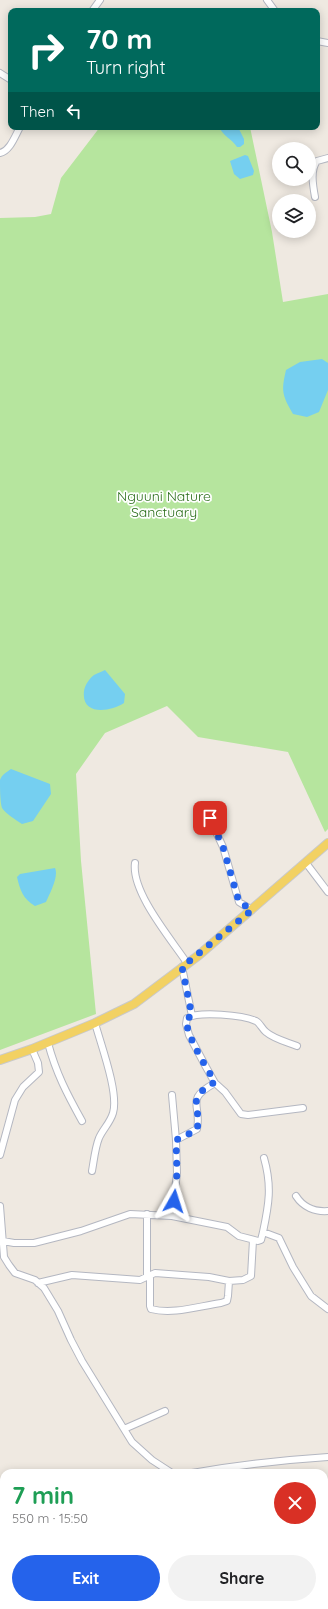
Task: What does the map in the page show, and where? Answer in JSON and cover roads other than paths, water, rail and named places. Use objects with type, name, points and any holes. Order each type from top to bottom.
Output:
[{"type":"main road","points":[[0,1060],[32,1049],[95,1023],[134,1004],[185,965],[252,910],[306,864],[328,843]]},
{"type":"street","points":[[0,153],[10,146],[18,130]]},
{"type":"street","points":[[315,194],[313,177],[314,165],[317,160],[328,158]]},
{"type":"street","points":[[204,806],[223,847],[239,902],[252,910]]},
{"type":"street","points":[[135,863],[136,879],[140,892],[185,965],[192,1016]]},
{"type":"street","points":[[306,864],[328,892]]},
{"type":"street","points":[[297,1046],[266,1033],[258,1022],[252,1020],[223,1014],[192,1016],[187,1018],[186,1021],[189,1035],[215,1082],[225,1092],[241,1114],[245,1116],[303,1108]]},
{"type":"street","points":[[92,1171],[98,1140],[110,1121],[114,1108],[107,1065],[95,1023]]},
{"type":"street","points":[[48,1042],[55,1067],[62,1084],[82,1121]]},
{"type":"street","points":[[0,1155],[15,1100],[23,1087],[39,1072],[38,1063],[32,1049]]},
{"type":"street","points":[[176,1140],[197,1130],[197,1096],[202,1089],[215,1082]]},
{"type":"street","points":[[172,1095],[177,1173],[172,1216]]},
{"type":"street","points":[[2,1244],[34,1243],[81,1231],[130,1214],[172,1216],[227,1227],[240,1236],[253,1240],[261,1240],[269,1204],[270,1185],[264,1158]]},
{"type":"street","points":[[296,1196],[300,1202],[314,1210],[328,1211]]},
{"type":"street","points":[[0,1206],[2,1258],[15,1273],[35,1280],[44,1288],[58,1310],[82,1361],[132,1442],[142,1452],[166,1469]]},
{"type":"street","points":[[147,1214],[148,1276],[151,1309],[160,1311],[183,1310],[227,1301],[228,1281]]},
{"type":"street","points":[[263,1232],[279,1238],[293,1267],[311,1296],[328,1310]]},
{"type":"street","points":[[38,1283],[72,1275],[140,1280],[155,1273],[209,1277],[228,1281],[243,1280],[251,1276],[253,1240]]},
{"type":"street","points":[[124,1429],[166,1411]]},
{"type":"street","points":[[217,1469],[288,1459],[328,1457]]},
{"type":"water","points":[[221,130],[240,130],[244,139],[244,144],[237,147]]},
{"type":"water","points":[[245,155],[248,156],[254,171],[253,175],[240,179],[234,174],[230,161]]},
{"type":"water","points":[[322,359],[328,363],[328,390],[319,412],[307,417],[293,414],[285,397],[283,388],[286,370],[300,362]]},
{"type":"water","points":[[105,670],[125,694],[124,703],[104,710],[98,710],[87,705],[84,699],[84,691],[86,684],[95,674]]},
{"type":"water","points":[[11,769],[50,784],[51,794],[33,821],[22,824],[2,808],[0,798],[0,780],[3,775]]},
{"type":"water","points":[[55,868],[55,880],[46,902],[35,906],[23,894],[17,877],[20,874]]},
{"type":"park label","name":"Nguuni Nature Sanctuary","points":[[164,504]]}]
